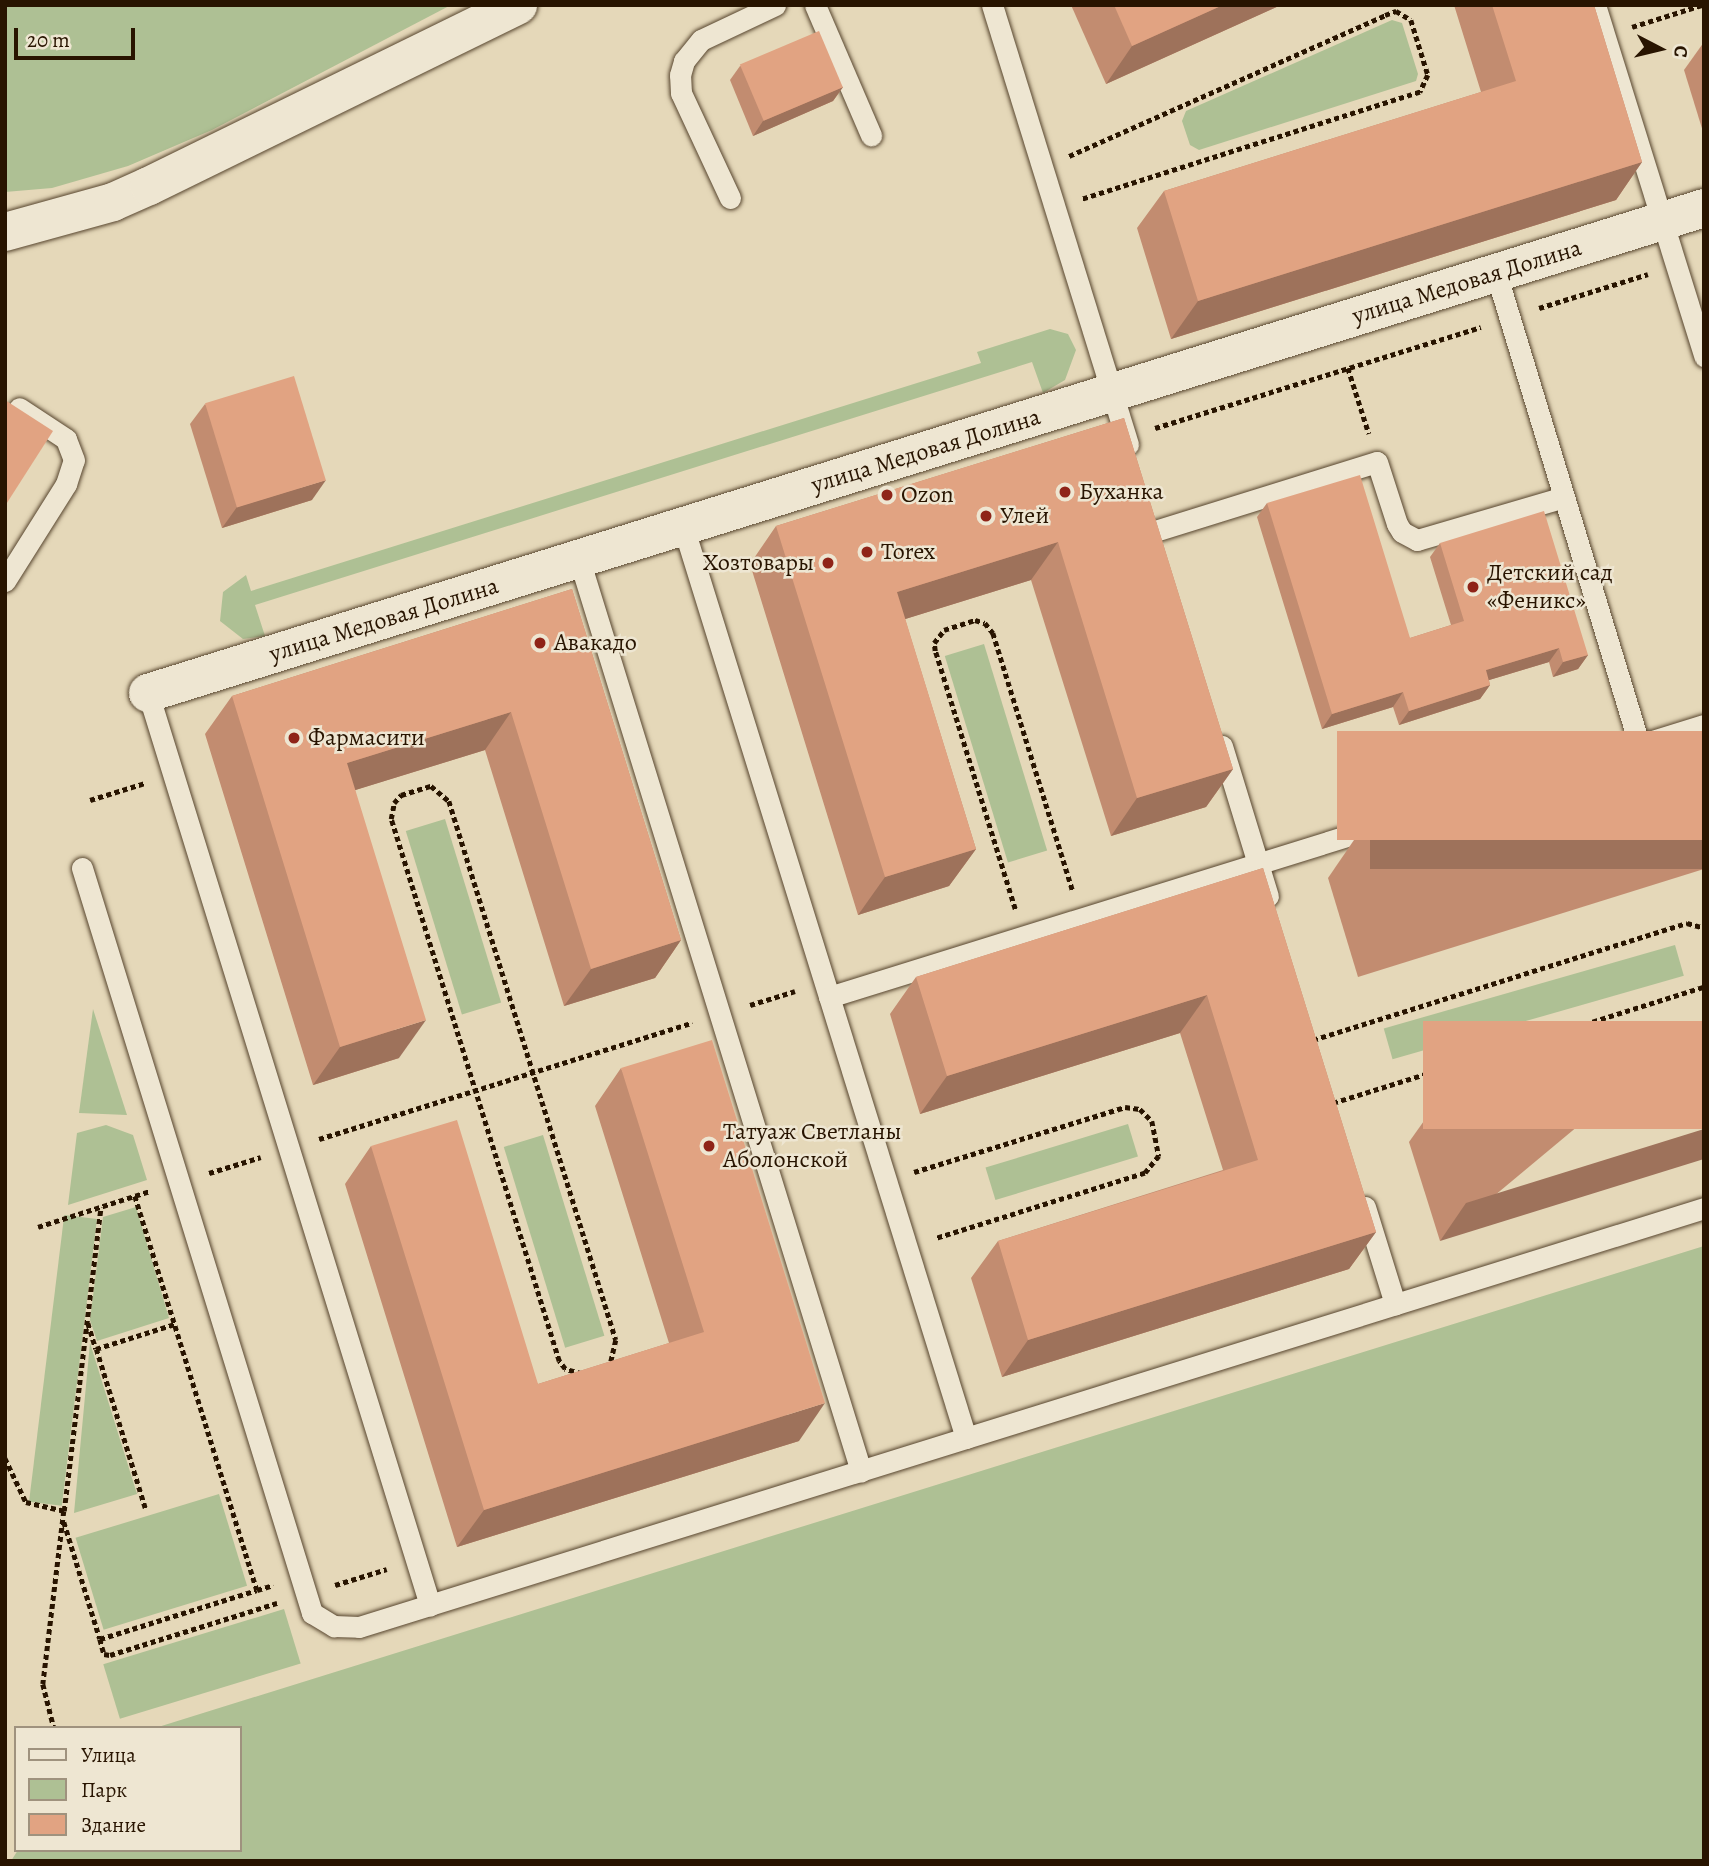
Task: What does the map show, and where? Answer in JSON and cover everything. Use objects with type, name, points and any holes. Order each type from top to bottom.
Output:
[{"type":"street","points":[[5,232],[113,202],[518,5]]},
{"type":"street","name":"улица Медовая Долина","points":[[148,693],[1704,208]]},
{"type":"lane","points":[[730,198],[681,93],[680,75],[684,61],[701,40],[775,5]]},
{"type":"lane","points":[[815,5],[871,135]]},
{"type":"lane","points":[[992,5],[1133,460]]},
{"type":"lane","points":[[1595,5],[1703,353]]},
{"type":"lane","points":[[1496,273],[1639,745]]},
{"type":"lane","points":[[5,581],[66,484],[74,460],[66,439],[19,408]]},
{"type":"lane","points":[[1155,531],[1377,462],[1397,524],[1402,533],[1417,540],[1564,498]]},
{"type":"lane","points":[[1148,508],[1163,558]]},
{"type":"lane","points":[[683,526],[966,1438]]},
{"type":"lane","points":[[579,559],[862,1471]]},
{"type":"lane","points":[[148,693],[430,1605]]},
{"type":"lane","points":[[826,989],[1023,937],[1704,724]]},
{"type":"lane","points":[[1217,730],[1274,914]]},
{"type":"lane","points":[[82,868],[312,1613],[346,1628],[430,1605],[1704,1208]]},
{"type":"lane","points":[[1360,1191],[1395,1304]]},
{"type":"path","points":[[1605,36],[1702,5]]},
{"type":"path","points":[[1042,168],[1385,15],[1396,11],[1411,20],[1428,75],[1420,92],[1055,208]]},
{"type":"path","points":[[1126,437],[1675,266]]},
{"type":"path","points":[[1348,368],[1359,403]]},
{"type":"path","points":[[1023,937],[935,652],[940,633],[955,627],[981,621],[993,633],[1082,918]]},
{"type":"path","points":[[90,800],[172,774]]},
{"type":"path","points":[[431,786],[449,801],[533,1072],[616,1340],[610,1365],[582,1374],[565,1369],[559,1361],[391,819],[401,795],[431,786]]},
{"type":"path","points":[[1313,1040],[1687,923],[1704,928]]},
{"type":"path","points":[[1333,1103],[1704,987]]},
{"type":"path","points":[[37,1227],[720,1014],[826,989]]},
{"type":"path","points":[[886,1181],[1125,1107],[1145,1112],[1160,1147],[1156,1162],[1145,1173],[906,1248]]},
{"type":"path","points":[[135,1196],[257,1590]]},
{"type":"path","points":[[54,1726],[43,1684],[101,1207]]},
{"type":"path","points":[[87,1320],[145,1507]]},
{"type":"path","points":[[96,1349],[175,1324]]},
{"type":"path","points":[[5,1458],[26,1502],[64,1511]]},
{"type":"path","points":[[63,1518],[104,1654],[110,1655],[304,1585]]},
{"type":"path","points":[[100,1639],[257,1590],[304,1585],[416,1560]]},
{"type":"green space","points":[[5,5],[451,5],[212,130],[128,166],[52,188],[5,192]]},
{"type":"green space","points":[[1392,20],[1402,23],[1418,74],[1416,81],[1199,150],[1190,145],[1182,121],[1186,111]]},
{"type":"green space","points":[[1050,329],[1068,334],[1076,350],[1065,380],[1043,393],[1032,362],[255,605],[265,636],[243,639],[220,621],[223,592],[246,575],[251,591],[981,363],[977,352]]},
{"type":"green space","points":[[984,644],[1047,851],[1008,863],[945,656]]},
{"type":"green space","points":[[445,819],[501,1003],[462,1015],[406,831]]},
{"type":"green space","points":[[1675,945],[1684,976],[1393,1059],[1384,1029]]},
{"type":"green space","points":[[93,1009],[127,1115],[79,1113]]},
{"type":"green space","points":[[1128,1124],[1138,1157],[995,1200],[986,1168]]},
{"type":"green space","points":[[106,1125],[133,1135],[147,1180],[68,1205],[77,1133]]},
{"type":"green space","points":[[543,1135],[604,1336],[565,1348],[504,1147]]},
{"type":"green space","points":[[136,1207],[169,1318],[97,1341],[90,1320],[103,1217]]},
{"type":"green space","points":[[64,1215],[97,1219],[62,1506],[29,1502]]},
{"type":"green space","points":[[1704,1246],[1704,1861],[11,1861],[17,1852],[242,1852],[242,1726],[161,1726]]},
{"type":"green space","points":[[90,1343],[137,1494],[74,1513]]},
{"type":"green space","points":[[219,1494],[247,1586],[104,1630],[76,1538]]},
{"type":"green space","points":[[284,1609],[301,1664],[120,1719],[103,1664]]},
{"type":"building","points":[[1114,5],[1223,5],[1132,46]]},
{"type":"building","points":[[1492,5],[1594,5],[1642,162],[1198,301],[1164,191],[1516,81]]},
{"type":"building","points":[[819,31],[843,87],[764,121],[740,65]]},
{"type":"building","points":[[294,376],[326,480],[237,507],[205,403]]},
{"type":"building","points":[[5,400],[53,431],[5,506]]},
{"type":"building","points":[[1124,418],[1233,769],[1137,798],[1058,542],[897,592],[976,849],[885,877],[776,526]]},
{"type":"building","points":[[1360,475],[1410,638],[1464,621],[1440,543],[1544,511],[1588,655],[1563,662],[1559,648],[1486,670],[1490,685],[1409,711],[1403,692],[1332,714],[1267,503]]},
{"type":"building","points":[[572,589],[681,940],[591,969],[511,712],[347,763],[426,1020],[340,1047],[232,696]]},
{"type":"building","points":[[1337,731],[1704,731],[1704,840],[1337,840]]},
{"type":"building","points":[[1263,868],[1376,1232],[1028,1340],[998,1241],[1258,1160],[1207,995],[947,1076],[916,977]]},
{"type":"building","points":[[1423,1021],[1704,1021],[1704,1129],[1423,1129]]},
{"type":"building","points":[[712,1040],[825,1403],[484,1510],[371,1146],[457,1120],[538,1384],[704,1332],[621,1068]]},
{"type":"place","name":"Буханка","points":[[1065,492]]},
{"type":"place","name":"Ozon","points":[[887,495]]},
{"type":"place","name":"Улей","points":[[986,516]]},
{"type":"place","name":"Torex","points":[[867,552]]},
{"type":"place","name":"Хозтовары","points":[[828,563]]},
{"type":"place","name":"Детский сад «Феникс»","points":[[1473,587]]},
{"type":"place","name":"Авакадо","points":[[540,643]]},
{"type":"place","name":"Фармасити","points":[[294,738]]},
{"type":"place","name":"Татуаж Светланы Аболонской","points":[[709,1146]]}]
